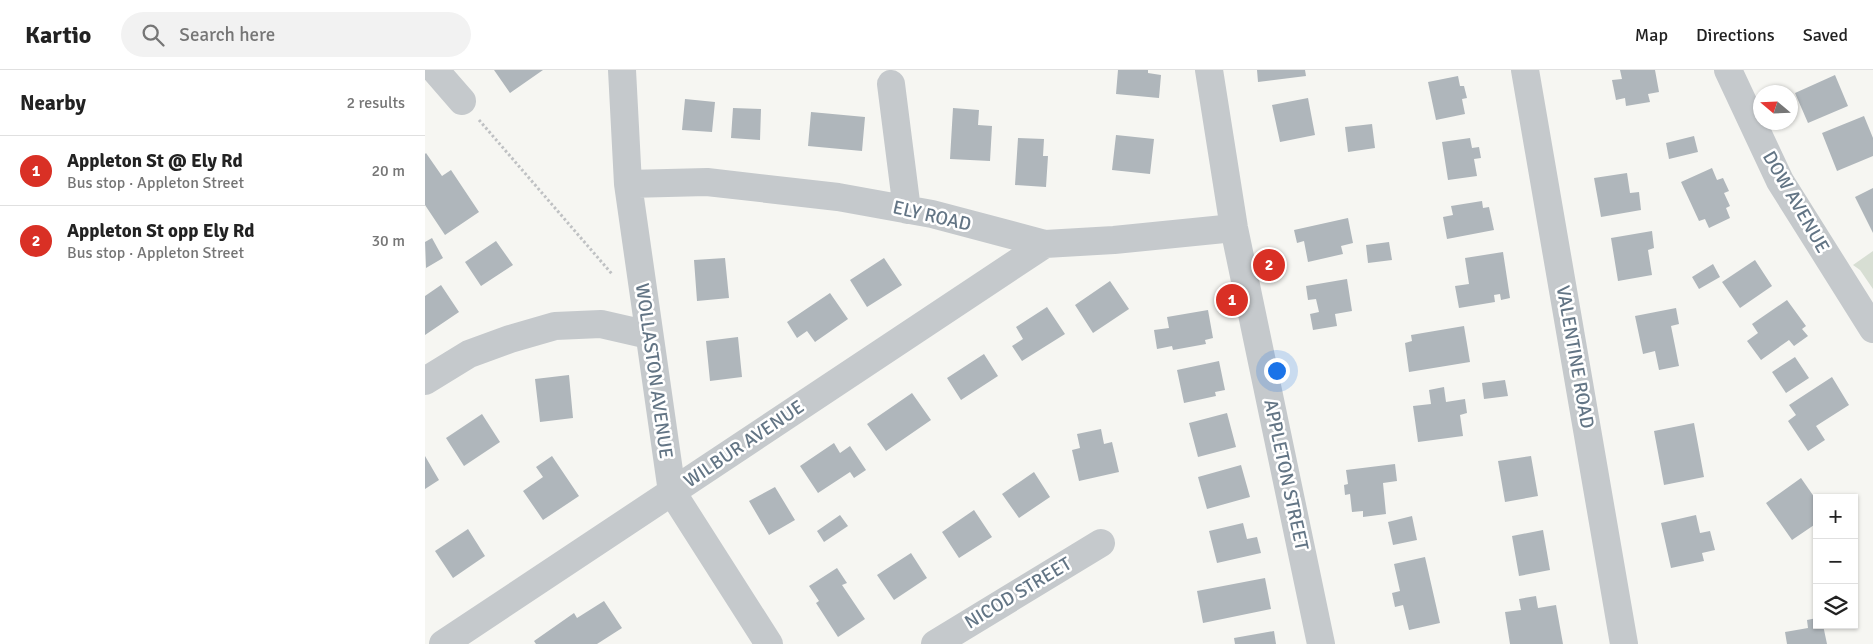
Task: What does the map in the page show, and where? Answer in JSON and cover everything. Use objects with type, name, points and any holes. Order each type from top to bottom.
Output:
[{"type":"street","points":[[435,70],[462,101]]},
{"type":"street","name":"WOLLASTON AVENUE","points":[[622,70],[628,184],[671,492],[769,644]]},
{"type":"street","name":"APPLETON STREET","points":[[1209,70],[1234,228],[1321,644]]},
{"type":"street","name":"VALENTINE ROAD","points":[[1525,70],[1624,644]]},
{"type":"street","name":"DOW AVENUE","points":[[1728,70],[1780,181],[1873,329]]},
{"type":"street","points":[[891,84],[907,210]]},
{"type":"street","name":"ELY ROAD","points":[[628,184],[707,182],[838,197],[932,214],[1045,244],[1114,240],[1234,228]]},
{"type":"street","name":"WILBUR AVENUE","points":[[443,644],[1045,244]]},
{"type":"street","points":[[425,380],[469,354],[510,339],[555,326],[601,324],[649,335]]},
{"type":"street","name":"NICOD STREET","points":[[935,644],[1101,543]]},
{"type":"path","points":[[462,101],[614,277]]},
{"type":"shaded area","points":[[1873,251],[1873,289],[1860,270],[1853,265]]},
{"type":"building","points":[[494,70],[543,70],[510,93]]},
{"type":"building","points":[[1118,70],[1148,70],[1148,73],[1161,75],[1159,98],[1116,94]]},
{"type":"building","points":[[1257,70],[1305,70],[1306,76],[1258,82]]},
{"type":"building","points":[[1620,70],[1655,70],[1659,92],[1648,94],[1650,102],[1626,106],[1625,98],[1616,100],[1612,80],[1622,79]]},
{"type":"building","points":[[1835,75],[1848,106],[1808,123],[1798,100],[1798,92]]},
{"type":"building","points":[[1458,76],[1460,86],[1464,86],[1467,98],[1462,99],[1465,114],[1436,120],[1428,82]]},
{"type":"building","points":[[1308,98],[1315,135],[1280,142],[1272,105]]},
{"type":"building","points":[[685,99],[715,102],[712,132],[682,130]]},
{"type":"building","points":[[733,108],[761,109],[760,140],[731,138]]},
{"type":"building","points":[[953,108],[979,110],[978,125],[992,126],[990,161],[950,159]]},
{"type":"building","points":[[811,112],[865,117],[862,151],[808,146]]},
{"type":"building","points":[[1864,116],[1873,138],[1873,156],[1837,171],[1822,133]]},
{"type":"building","points":[[1372,124],[1375,148],[1348,152],[1345,127]]},
{"type":"building","points":[[1116,135],[1154,139],[1150,174],[1112,170]]},
{"type":"building","points":[[1694,136],[1698,152],[1669,159],[1666,143]]},
{"type":"building","points":[[1018,138],[1044,139],[1043,156],[1048,156],[1046,187],[1015,185]]},
{"type":"building","points":[[1470,138],[1472,148],[1479,147],[1481,158],[1474,159],[1477,176],[1448,180],[1442,142]]},
{"type":"building","points":[[426,153],[442,176],[451,170],[479,212],[445,235],[425,205]]},
{"type":"building","points":[[1712,168],[1717,180],[1723,178],[1729,191],[1724,193],[1730,206],[1726,208],[1730,218],[1709,228],[1705,219],[1699,221],[1681,182]]},
{"type":"building","points":[[1627,173],[1630,193],[1639,192],[1641,210],[1601,217],[1594,178]]},
{"type":"building","points":[[1873,188],[1873,233],[1855,197]]},
{"type":"building","points":[[1482,201],[1483,208],[1489,207],[1494,230],[1447,239],[1443,217],[1453,215],[1451,206]]},
{"type":"building","points":[[1348,218],[1353,243],[1341,246],[1343,254],[1308,262],[1304,241],[1297,243],[1294,230]]},
{"type":"building","points":[[1652,231],[1654,248],[1648,250],[1652,275],[1618,281],[1611,238]]},
{"type":"building","points":[[432,238],[443,258],[426,268],[425,242]]},
{"type":"building","points":[[496,241],[513,265],[481,286],[465,262]]},
{"type":"building","points":[[1389,242],[1392,260],[1368,263],[1366,245]]},
{"type":"building","points":[[1503,252],[1510,298],[1501,300],[1500,294],[1494,295],[1495,302],[1459,308],[1455,286],[1469,284],[1465,258]]},
{"type":"building","points":[[725,258],[729,298],[697,301],[694,260]]},
{"type":"building","points":[[884,258],[902,285],[867,307],[850,280]]},
{"type":"building","points":[[1755,260],[1772,286],[1740,308],[1722,282]]},
{"type":"building","points":[[1713,264],[1720,277],[1699,289],[1692,277]]},
{"type":"building","points":[[1347,279],[1352,311],[1335,314],[1337,326],[1313,330],[1310,314],[1319,312],[1316,299],[1308,300],[1306,286]]},
{"type":"building","points":[[1110,281],[1129,309],[1093,333],[1075,305]]},
{"type":"building","points":[[441,285],[459,312],[425,335],[425,296]]},
{"type":"building","points":[[830,293],[848,319],[815,342],[807,331],[797,338],[787,322]]},
{"type":"building","points":[[1787,300],[1806,326],[1802,329],[1808,336],[1794,346],[1789,340],[1761,360],[1747,341],[1758,333],[1752,324]]},
{"type":"building","points":[[1047,307],[1065,334],[1022,361],[1012,346],[1023,339],[1016,327]]},
{"type":"building","points":[[1676,308],[1679,324],[1671,326],[1679,366],[1659,370],[1655,351],[1643,354],[1635,316]]},
{"type":"building","points":[[1208,310],[1213,338],[1205,340],[1206,344],[1173,350],[1172,346],[1157,349],[1154,330],[1169,328],[1167,317]]},
{"type":"building","points":[[1464,326],[1470,362],[1409,372],[1405,343],[1412,341],[1411,335]]},
{"type":"building","points":[[738,337],[742,377],[710,381],[706,341]]},
{"type":"building","points":[[984,354],[998,376],[961,400],[947,378]]},
{"type":"building","points":[[1795,357],[1809,378],[1786,393],[1772,372]]},
{"type":"building","points":[[1219,361],[1225,390],[1215,392],[1216,396],[1184,403],[1177,370]]},
{"type":"building","points":[[569,375],[573,418],[540,422],[535,379]]},
{"type":"building","points":[[1832,377],[1849,405],[1816,426],[1825,440],[1808,451],[1788,421],[1796,415],[1789,405]]},
{"type":"building","points":[[1505,380],[1508,396],[1484,399],[1482,383]]},
{"type":"building","points":[[1444,387],[1446,402],[1465,399],[1467,413],[1460,415],[1463,436],[1418,442],[1413,406],[1431,404],[1429,390]]},
{"type":"building","points":[[912,393],[931,420],[886,451],[867,424]]},
{"type":"building","points":[[1227,413],[1236,447],[1198,457],[1189,423]]},
{"type":"building","points":[[482,414],[500,442],[464,466],[446,438]]},
{"type":"building","points":[[1694,423],[1704,477],[1664,485],[1654,431]]},
{"type":"building","points":[[1101,429],[1104,444],[1112,442],[1119,472],[1079,481],[1072,450],[1080,448],[1077,434]]},
{"type":"building","points":[[834,443],[840,453],[850,446],[866,470],[854,478],[850,472],[818,493],[800,466]]},
{"type":"building","points":[[425,456],[439,480],[425,489]]},
{"type":"building","points":[[552,456],[579,496],[543,520],[523,491],[543,477],[536,467]]},
{"type":"building","points":[[1531,456],[1538,496],[1505,502],[1498,461]]},
{"type":"building","points":[[1395,464],[1397,481],[1383,483],[1386,514],[1363,517],[1363,511],[1352,512],[1350,494],[1345,495],[1344,485],[1348,484],[1346,470]]},
{"type":"building","points":[[1241,465],[1250,497],[1207,509],[1198,477]]},
{"type":"building","points":[[1034,472],[1050,497],[1019,518],[1002,494]]},
{"type":"building","points":[[1801,478],[1813,495],[1813,526],[1792,540],[1766,503]]},
{"type":"building","points":[[775,487],[795,520],[769,535],[749,501]]},
{"type":"building","points":[[974,510],[992,537],[959,558],[942,532]]},
{"type":"building","points":[[840,515],[848,526],[824,542],[817,531]]},
{"type":"building","points":[[1696,515],[1700,533],[1710,531],[1715,550],[1702,553],[1704,561],[1671,568],[1661,523]]},
{"type":"building","points":[[1412,516],[1417,540],[1393,545],[1388,522]]},
{"type":"building","points":[[1243,523],[1247,539],[1257,537],[1261,553],[1217,563],[1209,531]]},
{"type":"building","points":[[468,529],[485,556],[453,578],[435,551]]},
{"type":"building","points":[[1543,530],[1550,570],[1519,576],[1512,536]]},
{"type":"building","points":[[911,553],[927,578],[894,600],[877,575]]},
{"type":"building","points":[[1425,557],[1440,623],[1409,630],[1403,605],[1395,607],[1392,593],[1400,591],[1394,564]]},
{"type":"building","points":[[837,568],[847,583],[842,585],[865,619],[838,637],[816,603],[819,601],[809,586]]},
{"type":"building","points":[[1265,578],[1271,609],[1203,623],[1197,591]]},
{"type":"building","points":[[1536,596],[1538,608],[1556,605],[1563,644],[1510,644],[1505,612],[1521,610],[1519,599]]},
{"type":"building","points":[[604,601],[622,628],[597,644],[536,644],[534,641],[574,613],[577,618]]},
{"type":"building","points":[[1813,619],[1813,629],[1824,629],[1827,644],[1787,644],[1785,632],[1808,628],[1807,620]]},
{"type":"building","points":[[1274,631],[1276,644],[1235,644],[1234,638]]},
{"type":"place","name":"Appleton St opp Ely Rd","points":[[1269,265]]},
{"type":"place","name":"Appleton St @ Ely Rd","points":[[1232,300]]}]
